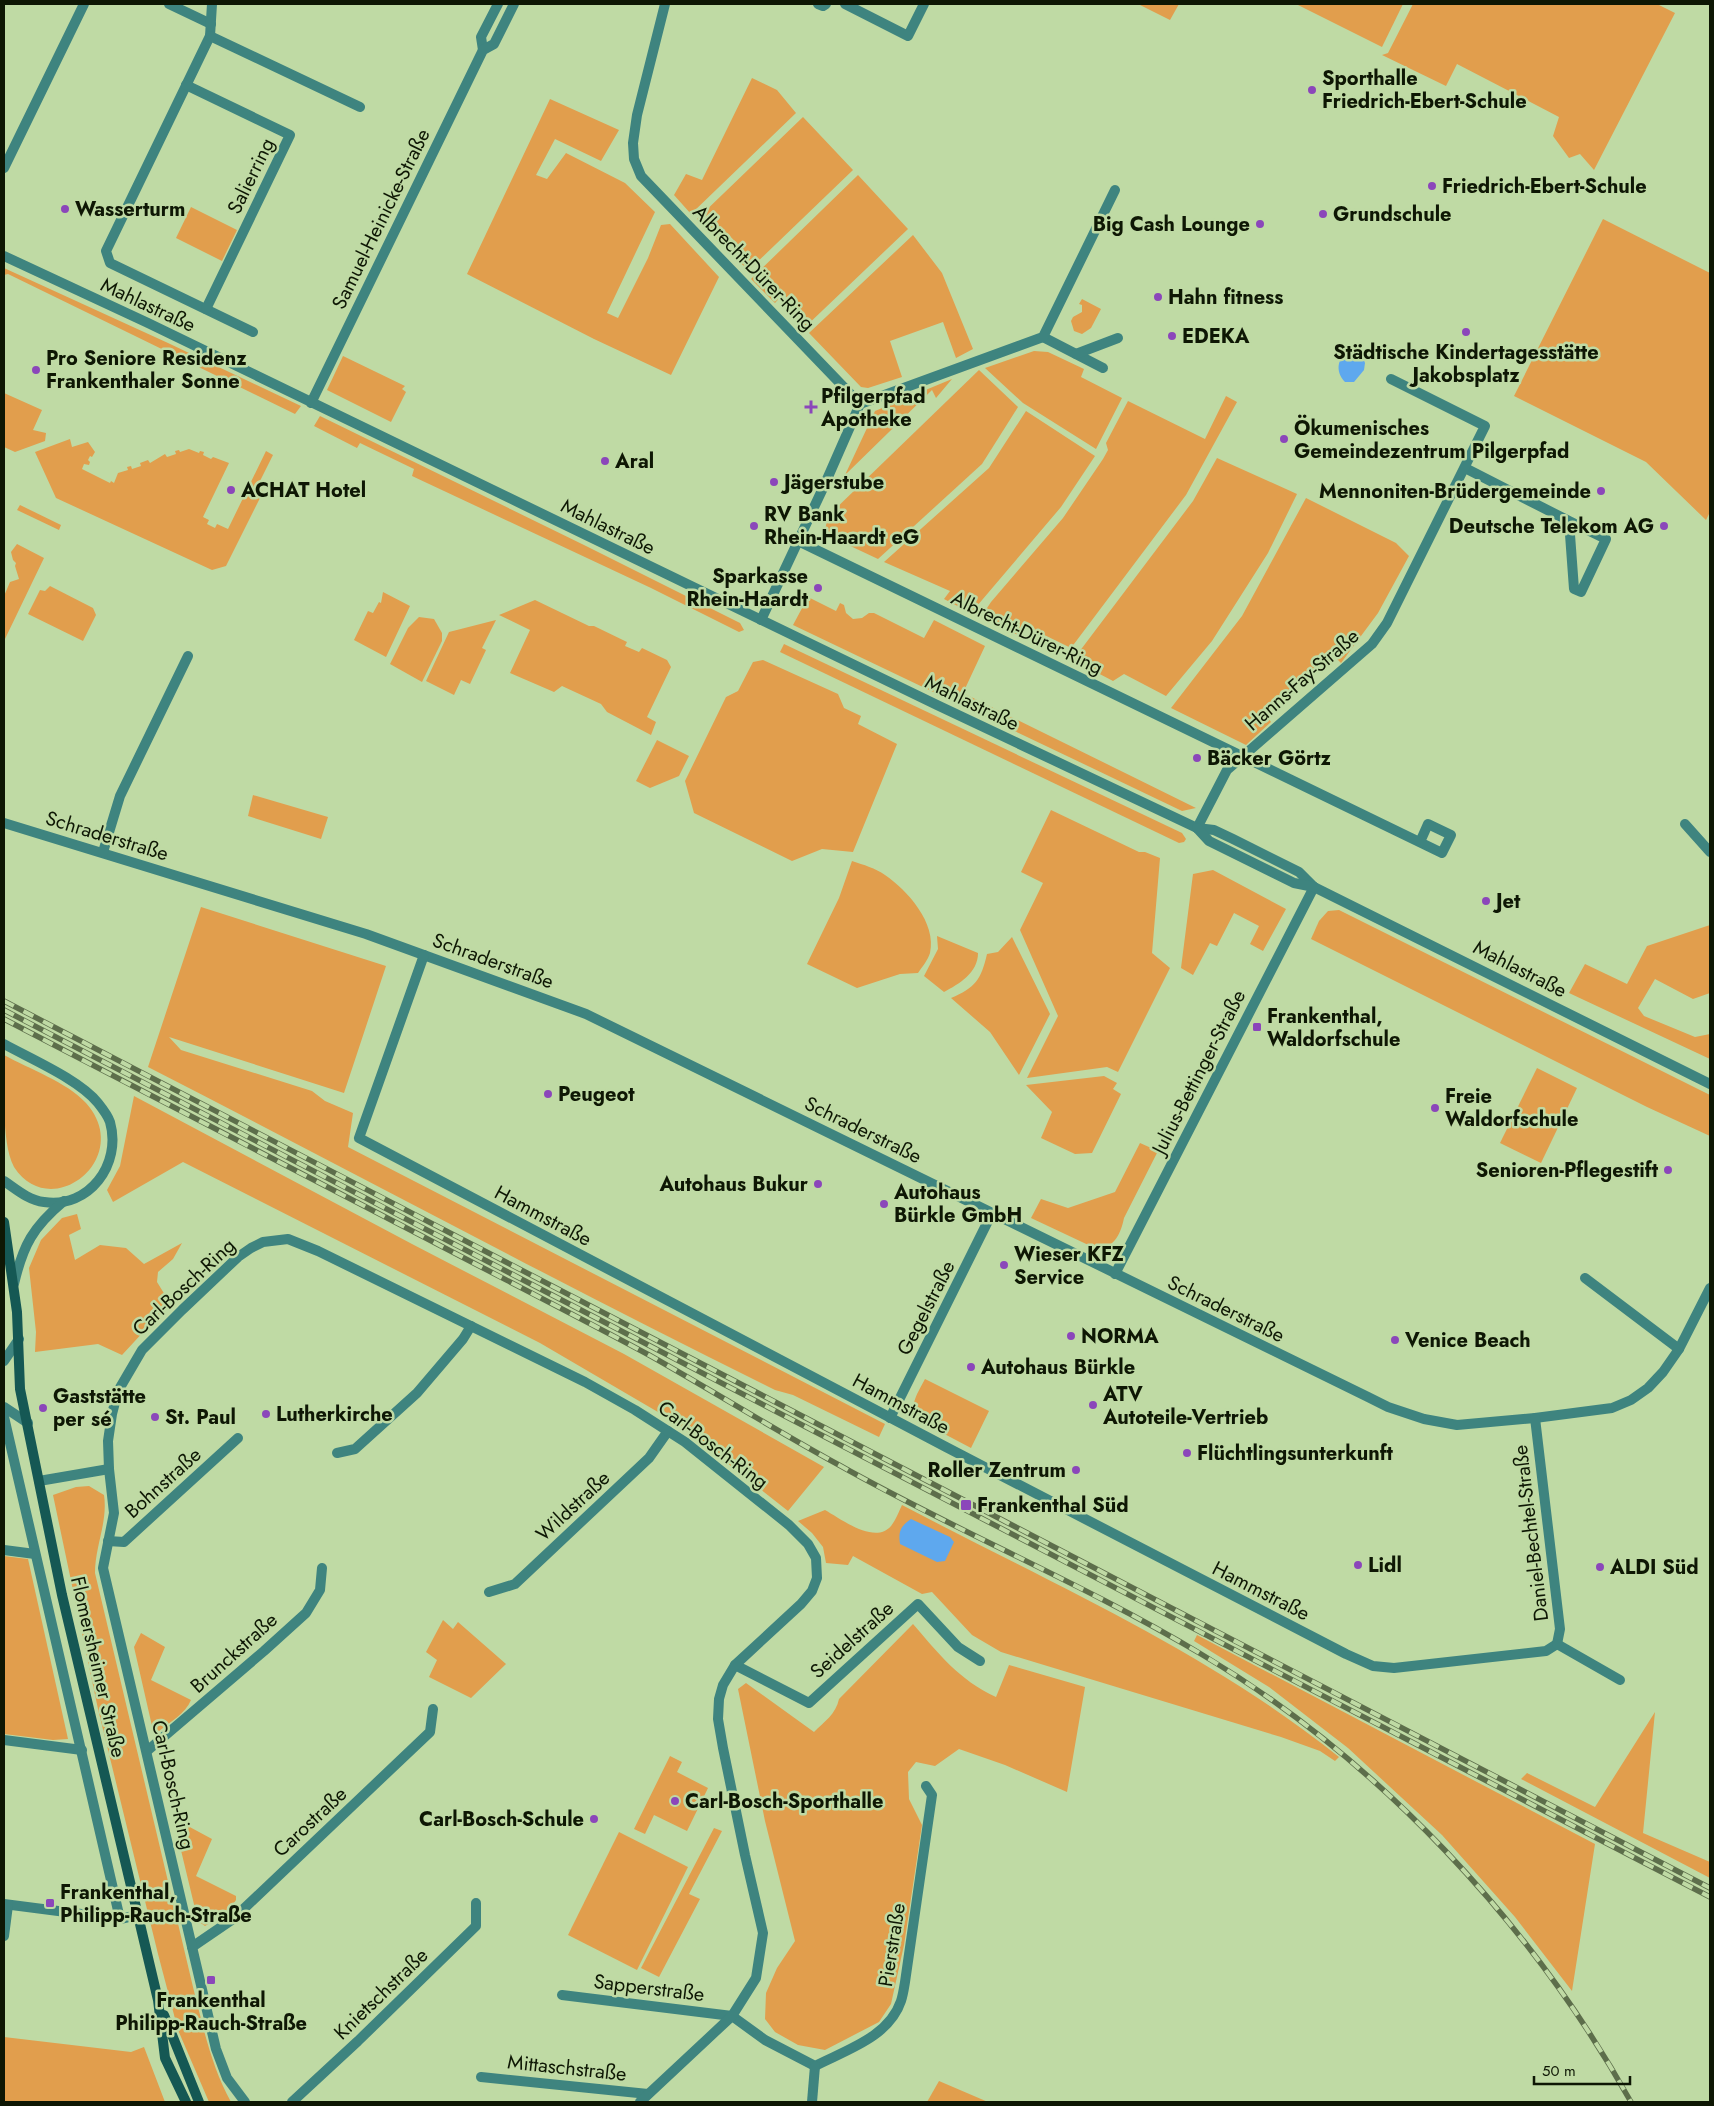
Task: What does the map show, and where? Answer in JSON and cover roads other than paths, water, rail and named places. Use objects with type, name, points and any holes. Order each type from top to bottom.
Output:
[{"type":"main road","name":"Flomersheimer Straße","points":[[4,1222],[14,1284],[19,1339],[18,1380],[62,1595],[158,2000],[165,2058],[186,2102]]},
{"type":"main road","name":"Flomersheimer Straße","points":[[158,2000],[199,2102]]},
{"type":"street","points":[[4,168],[84,4]]},
{"type":"street","points":[[169,4],[211,24]]},
{"type":"street","points":[[212,4],[210,36],[106,251],[110,264],[253,332]]},
{"type":"street","name":"Samuel-Heinicke-Straße","points":[[483,50],[481,38],[498,4]]},
{"type":"street","name":"Samuel-Heinicke-Straße","points":[[311,402],[483,50],[494,44],[514,4]]},
{"type":"street","name":"Albrecht-Dürer-Ring","points":[[665,4],[637,115],[633,143],[634,159],[641,176],[860,404]]},
{"type":"street","points":[[818,4],[823,6],[826,4]]},
{"type":"street","points":[[845,4],[908,36],[924,4]]},
{"type":"street","points":[[210,36],[360,108]]},
{"type":"street","name":"Salierring","points":[[186,85],[290,135],[206,309]]},
{"type":"street","points":[[761,620],[860,404],[1043,337],[1115,190]]},
{"type":"street","name":"Mahlastraße","points":[[4,256],[1197,828],[1209,841],[1294,883],[1314,887],[1710,1084]]},
{"type":"street","points":[[1043,337],[1103,368]]},
{"type":"street","points":[[1076,354],[1118,338]]},
{"type":"street","name":"Hanns-Fay-Straße","points":[[1197,828],[1227,770],[1372,644],[1387,623],[1486,426],[1391,379]]},
{"type":"street","points":[[1464,468],[1606,539],[1581,592],[1574,589],[1569,521]]},
{"type":"street","name":"Albrecht-Dürer-Ring","points":[[798,542],[1241,756]]},
{"type":"street","points":[[103,852],[120,796],[188,656]]},
{"type":"street","name":"Hanns-Fay-Straße","points":[[1241,756],[1420,842]]},
{"type":"street","name":"Schraderstraße","points":[[4,823],[366,934],[586,1014],[1388,1407],[1424,1419],[1456,1425],[1535,1418],[1612,1408],[1631,1400],[1648,1388],[1663,1372],[1679,1349],[1710,1288]]},
{"type":"street","points":[[1685,824],[1710,852]]},
{"type":"street","name":"Julius-Bettinger-Straße","points":[[1115,1274],[1314,887]]},
{"type":"street","name":"Hammstraße","points":[[424,955],[359,1138],[890,1418],[1273,1617],[1373,1666],[1394,1668],[1546,1651],[1557,1644]]},
{"type":"street","points":[[4,1044],[82,1087],[97,1102],[110,1122],[111,1157],[102,1178],[83,1195],[64,1201],[45,1203],[27,1197],[4,1181]]},
{"type":"street","points":[[14,1284],[19,1262],[30,1238],[44,1218],[64,1201]]},
{"type":"street","name":"Gegelstraße","points":[[890,1418],[992,1213]]},
{"type":"street","name":"Carl-Bosch-Ring","points":[[245,2102],[227,2078],[220,2062],[148,1751],[103,1568],[114,1513],[108,1441],[118,1391],[142,1350],[156,1334],[238,1257],[262,1242],[288,1239],[301,1243],[613,1396],[706,1458],[789,1525],[808,1544],[816,1558],[817,1578],[808,1597],[735,1665],[724,1684],[719,1699],[718,1719],[745,1855],[763,1933],[756,1978],[732,2016],[640,2102]]},
{"type":"street","points":[[1585,1278],[1679,1349]]},
{"type":"street","points":[[336,1452],[355,1449],[417,1393],[463,1340],[471,1326]]},
{"type":"street","points":[[4,1362],[19,1339]]},
{"type":"street","points":[[4,1407],[28,1424]]},
{"type":"street","name":"Flomersheimer Straße","points":[[4,1417],[120,1919]]},
{"type":"street","name":"Daniel-Bechtel-Straße","points":[[1535,1418],[1560,1629],[1557,1644]]},
{"type":"street","name":"Wildstraße","points":[[490,1592],[515,1584],[522,1578],[649,1458],[668,1431]]},
{"type":"street","name":"Bohnstraße","points":[[108,1541],[124,1542],[238,1438]]},
{"type":"street","points":[[39,1481],[109,1469]]},
{"type":"street","points":[[4,1550],[35,1554]]},
{"type":"street","name":"Brunckstraße","points":[[148,1751],[264,1652],[306,1613],[320,1590],[322,1568]]},
{"type":"street","name":"Seidelstraße","points":[[735,1665],[809,1704],[918,1604],[958,1647],[980,1661]]},
{"type":"street","points":[[1557,1644],[1620,1680]]},
{"type":"street","name":"Carostraße","points":[[192,1947],[233,1919],[430,1732],[434,1709]]},
{"type":"street","points":[[4,1740],[82,1750]]},
{"type":"street","name":"Pierstraße","points":[[815,2066],[876,2035],[890,2022],[901,2002],[932,1795],[926,1786]]},
{"type":"street","name":"Knietschstraße","points":[[292,2102],[358,2041],[476,1926],[476,1903]]},
{"type":"street","points":[[4,1936],[6,1904],[120,1919],[138,1914]]},
{"type":"street","name":"Sapperstraße","points":[[562,1995],[732,2016]]},
{"type":"street","points":[[732,2016],[765,2040],[815,2066],[812,2102]]},
{"type":"street","name":"Mittaschstraße","points":[[481,2077],[648,2094]]},
{"type":"water","points":[[1350,348],[1356,350],[1361,355],[1365,363],[1364,370],[1354,382],[1345,382],[1339,373],[1339,364]]},
{"type":"water","points":[[911,1519],[950,1537],[954,1542],[945,1561],[937,1562],[900,1544],[899,1536],[901,1529]]},
{"type":"railway","points":[[4,1001],[1710,1888]]},
{"type":"railway","points":[[4,1010],[1710,1897]]},
{"type":"railway","points":[[4,1019],[649,1355],[839,1465],[929,1513],[1112,1604],[1201,1654],[1266,1696],[1329,1743],[1388,1795],[1445,1850],[1498,1909],[1547,1971],[1591,2036],[1631,2102]]},
{"type":"place","name":"Sporthalle Friedrich-Ebert-Schule","points":[[1312,90]]},
{"type":"place","name":"Friedrich-Ebert-Schule","points":[[1432,186]]},
{"type":"place","name":"Wasserturm","points":[[65,209]]},
{"type":"place","name":"Grundschule","points":[[1323,214]]},
{"type":"place","name":"Big Cash Lounge","points":[[1260,224]]},
{"type":"place","name":"Hahn fitness","points":[[1158,297]]},
{"type":"place","name":"Städtische Kindertagesstätte Jakobsplatz","points":[[1466,332]]},
{"type":"place","name":"EDEKA","points":[[1172,336]]},
{"type":"place","name":"Pro Seniore Residenz Frankenthaler Sonne","points":[[36,370]]},
{"type":"place","name":"Pfilgerpfad Apotheke","points":[[811,407]]},
{"type":"place","name":"Ökumenisches Gemeindezentrum Pilgerpfad","points":[[1284,439]]},
{"type":"place","name":"Aral","points":[[605,461]]},
{"type":"place","name":"Jägerstube","points":[[774,482]]},
{"type":"place","name":"ACHAT Hotel","points":[[231,490]]},
{"type":"place","name":"Mennoniten-Brüdergemeinde","points":[[1601,491]]},
{"type":"place","name":"RV Bank Rhein-Haardt eG","points":[[754,526]]},
{"type":"place","name":"Deutsche Telekom AG","points":[[1664,526]]},
{"type":"place","name":"Sparkasse Rhein-Haardt","points":[[818,588]]},
{"type":"place","name":"Bäcker Görtz","points":[[1197,758]]},
{"type":"place","name":"Jet","points":[[1486,901]]},
{"type":"place","name":"Frankenthal, Waldorfschule","points":[[1257,1027]]},
{"type":"place","name":"Peugeot","points":[[548,1094]]},
{"type":"place","name":"Freie Waldorfschule","points":[[1435,1108]]},
{"type":"place","name":"Senioren-Pflegestift","points":[[1668,1170]]},
{"type":"place","name":"Autohaus Bukur","points":[[818,1184]]},
{"type":"place","name":"Autohaus Bürkle GmbH","points":[[884,1204]]},
{"type":"place","name":"Wieser KFZ Service","points":[[1004,1265]]},
{"type":"place","name":"NORMA","points":[[1071,1336]]},
{"type":"place","name":"Venice Beach","points":[[1395,1340]]},
{"type":"place","name":"Autohaus Bürkle","points":[[971,1367]]},
{"type":"place","name":"ATV Autoteile-Vertrieb","points":[[1093,1405]]},
{"type":"place","name":"Gaststätte per sé","points":[[43,1408]]},
{"type":"place","name":"Lutherkirche","points":[[266,1414]]},
{"type":"place","name":"St. Paul","points":[[155,1417]]},
{"type":"place","name":"Flüchtlingsunterkunft","points":[[1187,1453]]},
{"type":"place","name":"Roller Zentrum","points":[[1076,1470]]},
{"type":"place","name":"Frankenthal Süd","points":[[966,1505]]},
{"type":"place","name":"Lidl","points":[[1358,1565]]},
{"type":"place","name":"ALDI Süd","points":[[1600,1567]]},
{"type":"place","name":"Carl-Bosch-Sporthalle","points":[[675,1801]]},
{"type":"place","name":"Carl-Bosch-Schule","points":[[594,1819]]},
{"type":"place","name":"Frankenthal, Philipp-Rauch-Straße","points":[[50,1903]]},
{"type":"place","name":"Frankenthal Philipp-Rauch-Straße","points":[[211,1980]]}]
